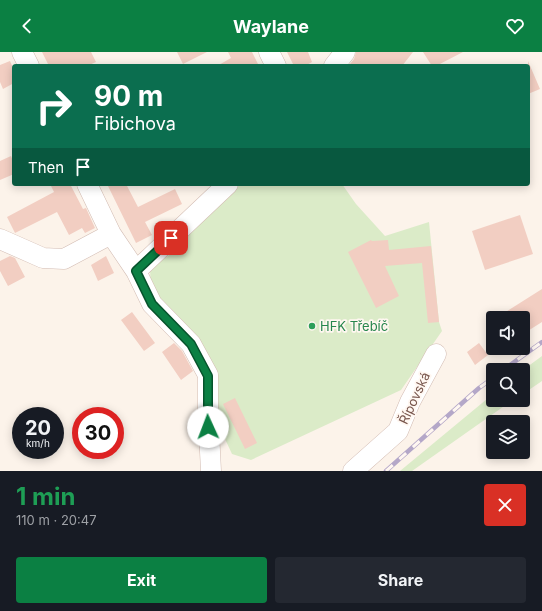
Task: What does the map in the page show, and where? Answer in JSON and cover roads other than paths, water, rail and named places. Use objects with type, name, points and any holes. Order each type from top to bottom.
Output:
[{"type":"street","points":[[22,52],[28,64]]},
{"type":"street","points":[[269,52],[275,64]]},
{"type":"street","points":[[336,64],[345,52]]},
{"type":"street","points":[[88,186],[111,234],[136,271],[152,304],[191,344],[208,376],[211,471]]},
{"type":"street","points":[[136,271],[226,186]]},
{"type":"street","points":[[0,222],[5,242],[43,258],[64,259],[111,234]]},
{"type":"street","name":"Řípovská","points":[[353,471],[398,431],[410,402],[436,354]]},
{"type":"railway","points":[[513,363],[542,342]]},
{"type":"railway","points":[[386,471],[486,383]]},
{"type":"place","name":"HFK Třebíč","points":[[312,326]]}]
